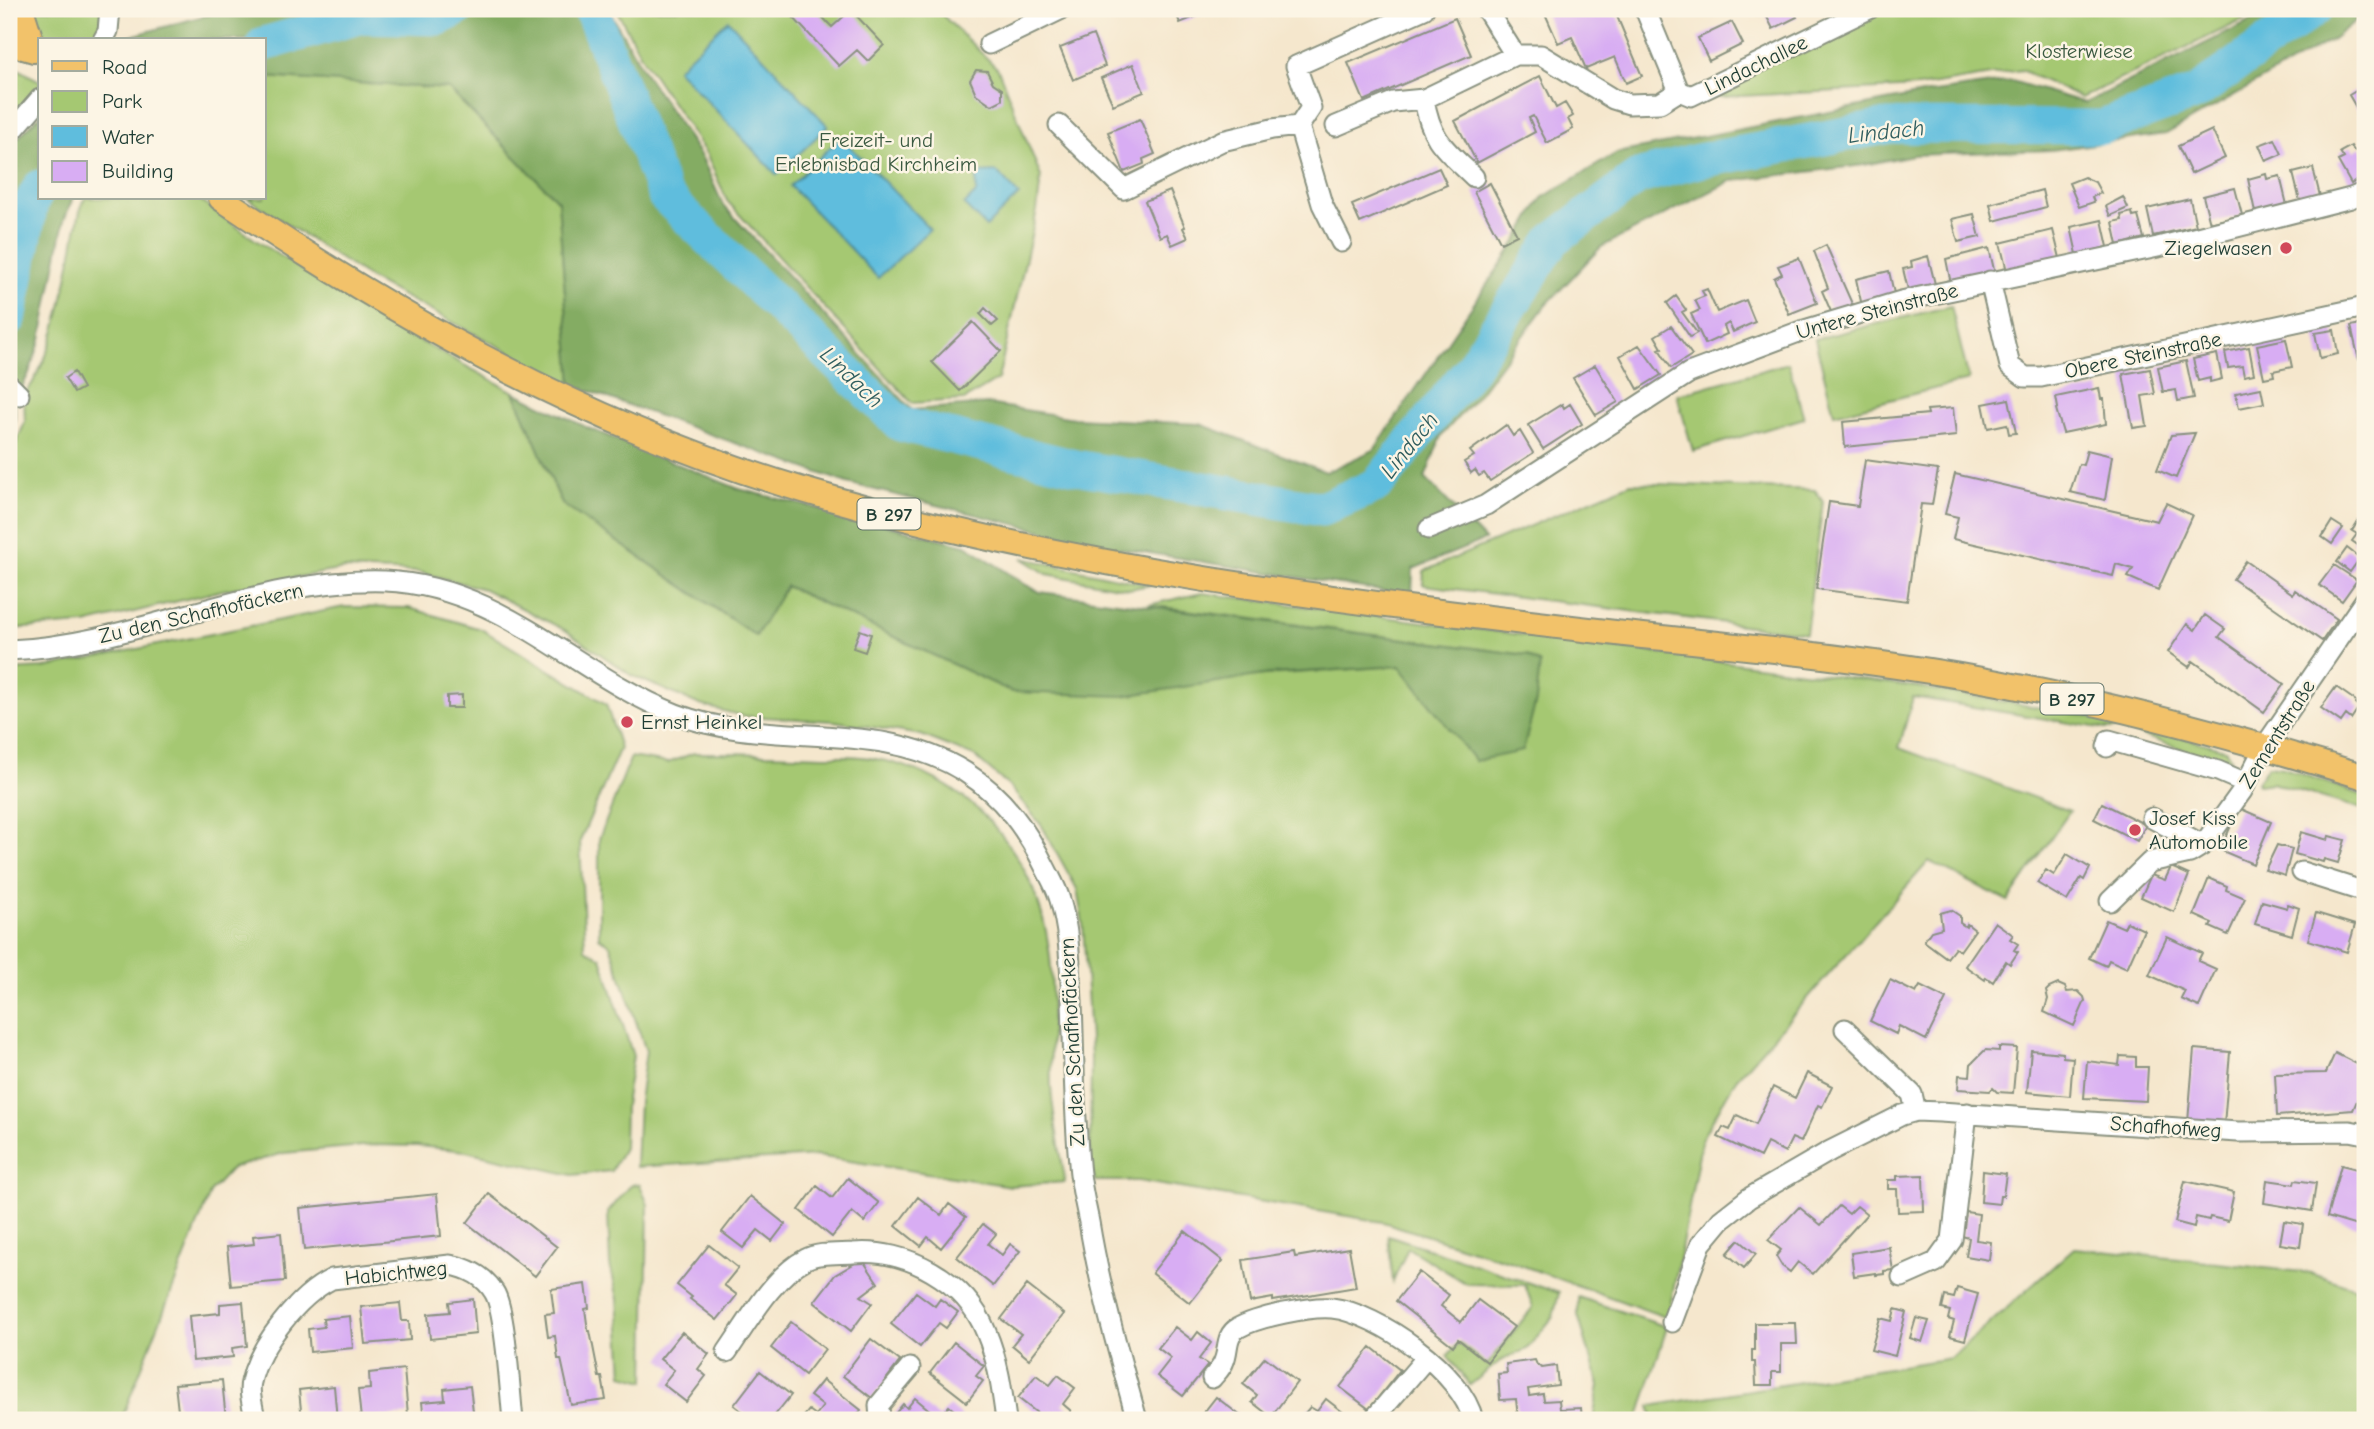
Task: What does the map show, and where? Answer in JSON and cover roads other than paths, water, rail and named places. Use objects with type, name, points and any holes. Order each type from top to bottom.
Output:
[{"type":"main road","points":[[20,9],[37,52]]},
{"type":"main road","points":[[9,27],[37,52]]},
{"type":"main road","points":[[9,43],[37,52]]},
{"type":"main road","name":"B 297","points":[[224,200],[386,304],[560,395],[676,446],[799,489],[875,510],[986,538],[1191,578],[1413,608],[1779,650],[1962,677],[2106,706],[2265,746],[2365,777]]},
{"type":"street","points":[[105,36],[110,9]]},
{"type":"street","points":[[989,44],[1062,9]]},
{"type":"street","points":[[1059,125],[1124,189],[1222,141],[1272,129],[1299,126],[1311,108],[1296,66],[1424,9]]},
{"type":"street","points":[[1336,125],[1393,102],[1424,100],[1516,55],[1486,9]]},
{"type":"street","points":[[1645,9],[1679,92]]},
{"type":"street","name":"Lindachallee","points":[[1516,55],[1541,55],[1613,99],[1629,104],[1660,103],[1679,92],[1691,96],[1869,9]]},
{"type":"street","points":[[1424,100],[1428,121],[1436,140],[1475,177]]},
{"type":"street","points":[[9,135],[38,101]]},
{"type":"street","points":[[1299,126],[1322,204],[1341,242]]},
{"type":"street","name":"Untere Steinstraße","points":[[1429,529],[1486,505],[1689,373],[1801,331],[1901,301],[2158,247],[2365,192]]},
{"type":"street","name":"Obere Steinstraße","points":[[1990,281],[2010,366],[2025,377],[2040,377],[2365,307]]},
{"type":"street","name":"Zu den Schafhofäckern","points":[[9,650],[75,642],[252,597],[312,587],[384,581],[419,585],[454,593],[495,610],[533,630],[622,687],[676,714],[715,725],[751,731],[884,741],[927,753],[962,770],[986,788],[1021,824],[1060,898],[1069,947],[1079,1167],[1099,1282],[1137,1420]]},
{"type":"street","name":"Zementstraße","points":[[2203,845],[2242,792],[2265,746],[2365,600]]},
{"type":"street","points":[[2107,747],[2109,740],[2161,753],[2246,783]]},
{"type":"street","points":[[2152,818],[2203,845]]},
{"type":"street","points":[[2110,901],[2150,862],[2190,853],[2203,845]]},
{"type":"street","points":[[2302,872],[2365,892]]},
{"type":"street","points":[[1845,1029],[1912,1094],[1916,1111]]},
{"type":"street","name":"Schafhofweg","points":[[1672,1322],[1700,1244],[1721,1220],[1749,1198],[1830,1151],[1902,1115],[1916,1111],[2238,1132],[2365,1133]]},
{"type":"street","points":[[1902,1277],[1936,1262],[1952,1240],[1967,1113]]},
{"type":"street","points":[[727,1352],[786,1272],[808,1257],[871,1251],[921,1264],[960,1291],[986,1330],[1000,1378],[1006,1420]]},
{"type":"street","name":"Habichtweg","points":[[255,1420],[250,1383],[264,1350],[288,1315],[318,1286],[332,1279],[450,1265],[466,1268],[481,1277],[495,1293],[501,1315],[513,1420]]},
{"type":"street","points":[[1212,1378],[1224,1363],[1229,1337],[1236,1329],[1271,1316],[1330,1308],[1357,1314],[1405,1339],[1427,1357],[1455,1387],[1473,1420]]},
{"type":"street","points":[[1373,1420],[1427,1357]]},
{"type":"street","points":[[880,1420],[879,1405],[909,1368]]},
{"type":"water","points":[[728,20],[828,126],[777,175],[677,69]]},
{"type":"water","points":[[841,137],[930,229],[878,278],[790,186]]},
{"type":"water","points":[[997,172],[1019,195],[986,227],[964,205],[976,193],[977,173]]},
{"type":"waterway","name":"Lindach","points":[[266,43],[363,16],[439,18],[457,9]]},
{"type":"waterway","name":"Lindach","points":[[591,9],[665,196],[900,424],[1075,467],[1322,509],[1377,485],[1472,367],[1553,240],[1638,177],[1698,161],[1891,126],[2102,127],[2196,93],[2315,9]]},
{"type":"waterway","name":"Lindach","points":[[9,319],[31,203],[38,191]]},
{"type":"place","name":"Ziegelwasen","points":[[2286,248]]},
{"type":"place","name":"Ernst Heinkel","points":[[627,722]]},
{"type":"place","name":"Josef Kiss Automobile","points":[[2135,830]]},
{"type":"park label","name":"Klosterwiese","points":[[2079,51]]},
{"type":"park label","name":"Freizeit- und Erlebnisbad Kirchheim","points":[[876,152]]}]
